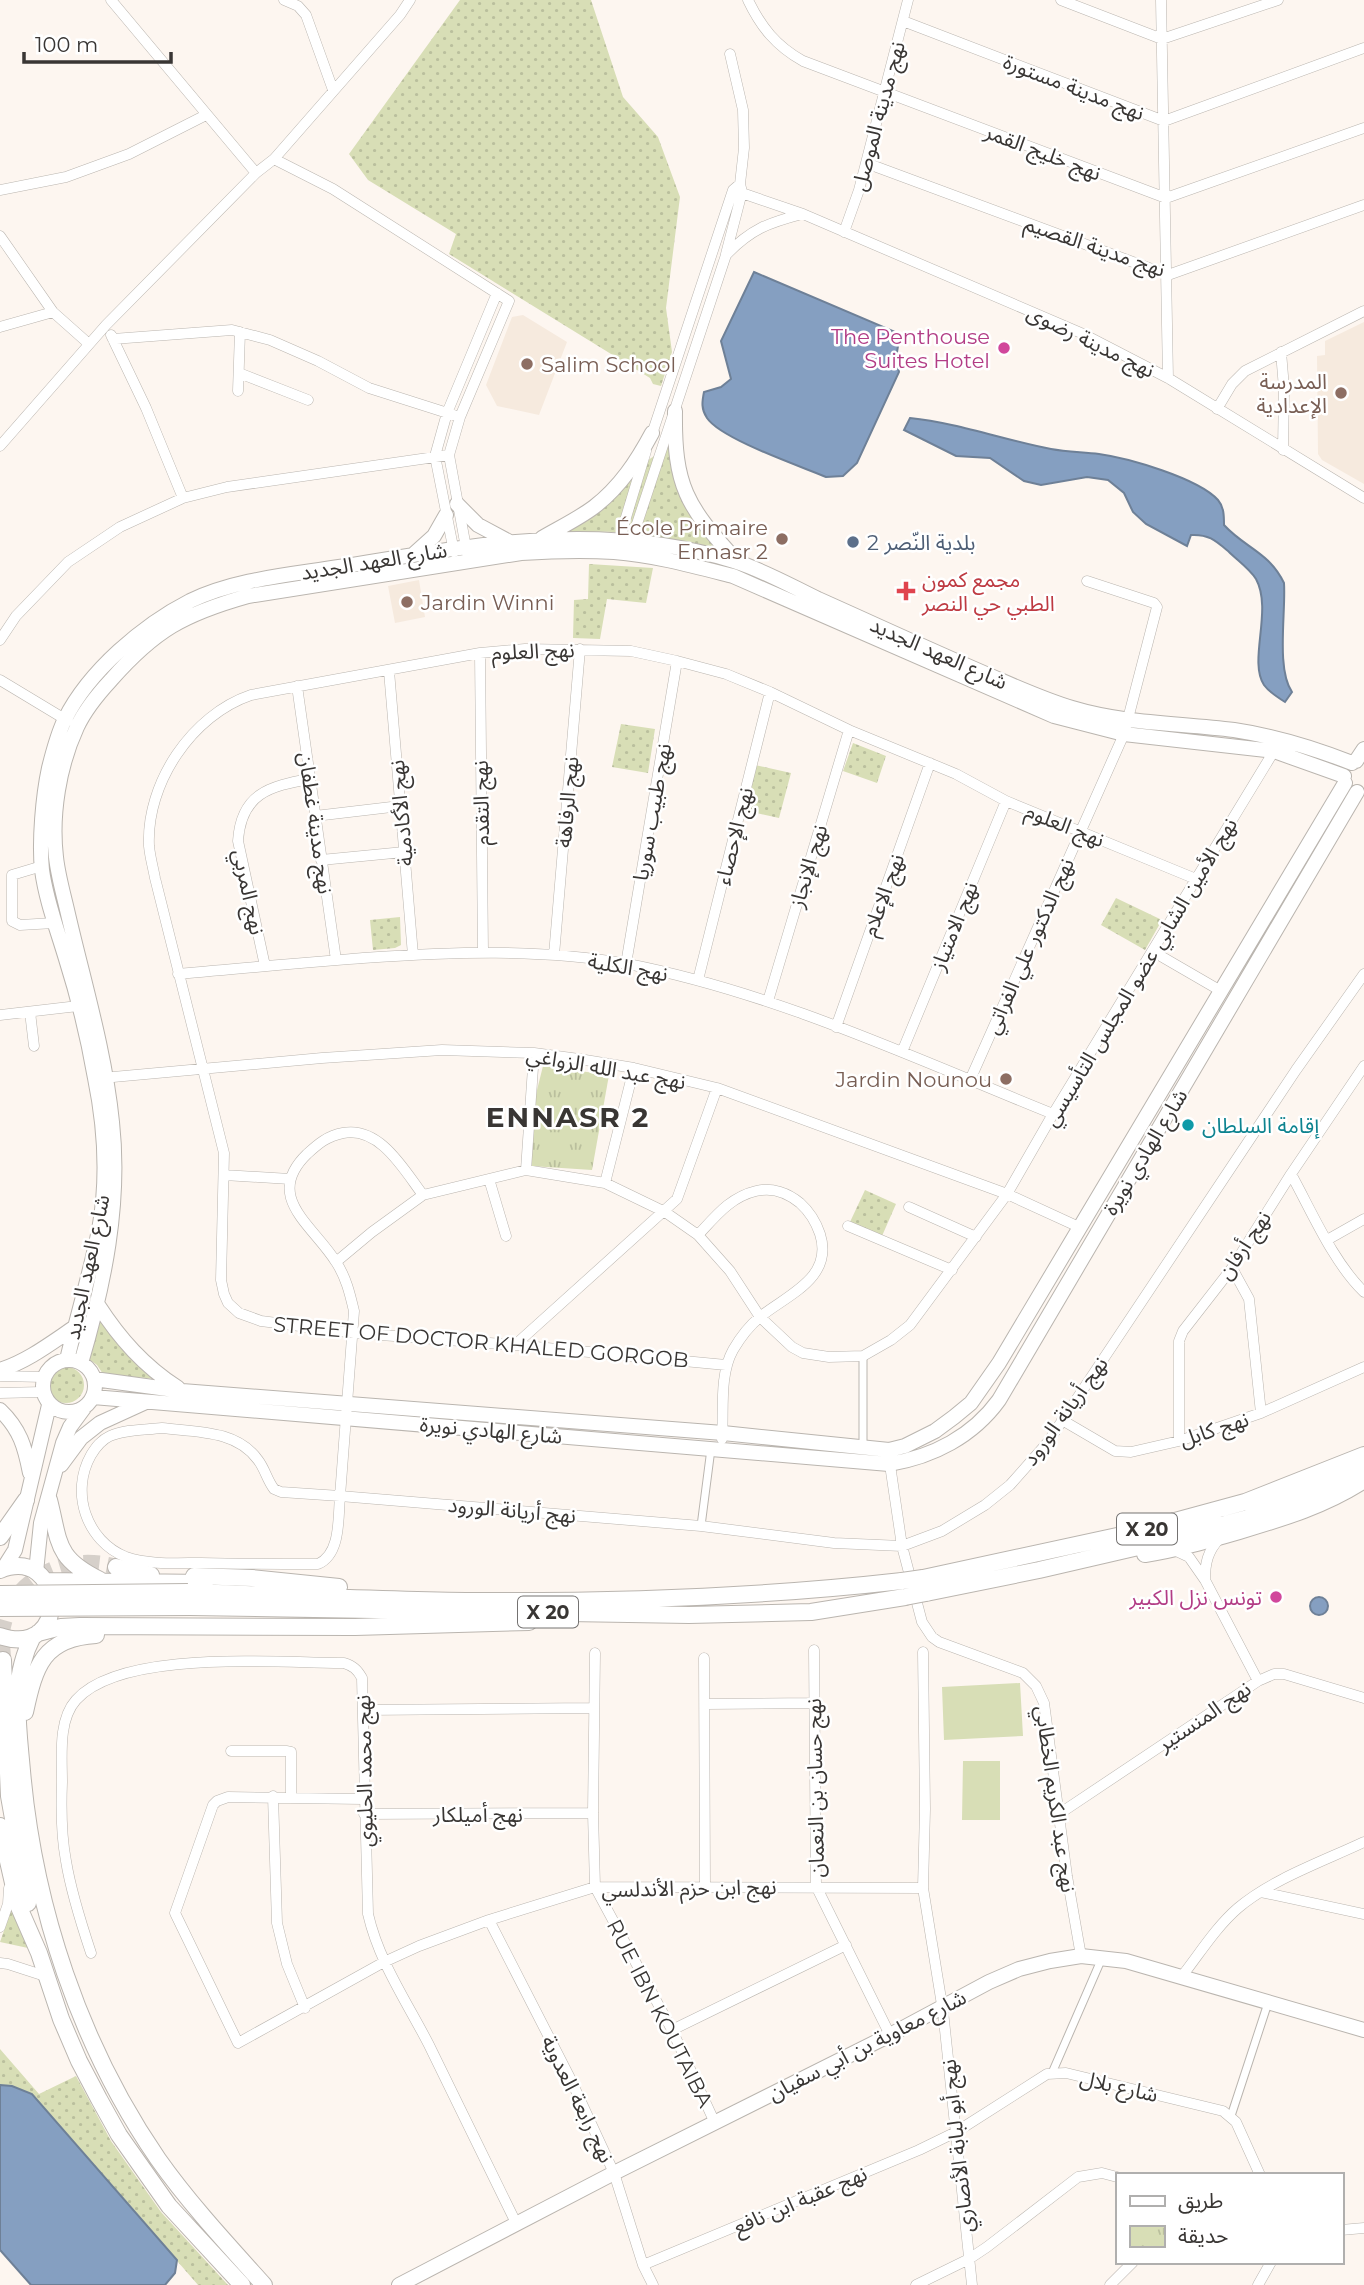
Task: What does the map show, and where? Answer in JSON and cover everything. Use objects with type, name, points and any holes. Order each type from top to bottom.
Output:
[{"type":"highway","name":"X 20","points":[[925,1585],[1245,1502],[1364,1455]]},
{"type":"highway","name":"X 20","points":[[0,1594],[690,1615],[811,1612],[903,1589],[1039,1570],[1134,1548],[1248,1517],[1364,1471]]},
{"type":"highway","points":[[1039,1570],[1174,1550],[1295,1514],[1343,1494],[1364,1480]]},
{"type":"highway","points":[[0,1537],[26,1500]]},
{"type":"highway","points":[[49,1500],[61,1548],[71,1563],[102,1581]]},
{"type":"highway","points":[[1,1570],[14,1566],[26,1568],[41,1576],[102,1581],[592,1599]]},
{"type":"highway","points":[[116,1567],[144,1574],[252,1578],[342,1588]]},
{"type":"highway","points":[[41,1576],[51,1591],[51,1614],[47,1624],[35,1634],[24,1653],[19,1670],[17,1711],[29,1826],[48,1920],[72,1991],[116,2090],[159,2160],[264,2285]]},
{"type":"highway","name":"X 20","points":[[0,1608],[189,1600],[474,1601],[903,1589]]},
{"type":"highway","points":[[0,1636],[22,1640],[61,1627],[80,1626],[355,1627],[690,1615]]},
{"type":"highway","points":[[22,1770],[25,1713],[32,1682],[37,1666],[54,1647],[87,1635],[213,1626]]},
{"type":"highway","points":[[3,1660],[9,1796],[17,1848],[45,1976],[79,2061],[119,2135],[169,2206],[242,2285]]},
{"type":"highway","points":[[0,1826],[18,1905],[39,1953]]},
{"type":"main road","points":[[675,411],[676,456],[679,475],[689,503],[706,528],[737,562]]},
{"type":"main road","points":[[540,540],[609,495],[637,462],[652,433]]},
{"type":"main road","points":[[457,504],[478,525],[509,541]]},
{"type":"main road","points":[[411,555],[434,536],[446,515]]},
{"type":"main road","name":"شارع العهد الجديد","points":[[74,1361],[75,1327],[99,1228],[105,1175],[101,1079],[56,858],[57,799],[71,722],[148,642],[172,625],[208,607],[248,596],[461,555],[509,541],[540,540],[687,550],[737,562],[1042,698],[1126,728],[1237,731],[1322,751],[1356,772]]},
{"type":"main road","name":"شارع العهد الجديد","points":[[74,1361],[98,1305],[111,1229],[115,1175],[113,1125],[54,923],[42,866],[44,800],[50,765],[89,684],[116,654],[141,632],[187,603],[246,582],[411,555],[521,553],[624,546],[733,576],[1054,716],[1274,751],[1356,772]]},
{"type":"main road","name":"شارع الهادي نويرة","points":[[94,1379],[347,1411],[716,1450],[889,1457],[935,1431],[971,1403],[999,1363],[1221,991],[1356,772]]},
{"type":"main road","name":"شارع الهادي نويرة","points":[[89,1403],[148,1401],[723,1433],[863,1448],[906,1461],[942,1448],[978,1424],[999,1400],[1356,772]]},
{"type":"main road","points":[[98,1305],[130,1349],[157,1374],[182,1391]]},
{"type":"main road","points":[[0,1370],[32,1356],[75,1327]]},
{"type":"main road","points":[[1,1570],[15,1550],[31,1479],[45,1391],[53,1365],[74,1361],[89,1370],[94,1379],[89,1403],[66,1435],[41,1523],[41,1576]]},
{"type":"main road","points":[[45,1391],[57,1410],[66,1413],[75,1412],[89,1403]]},
{"type":"main road","points":[[54,1475],[81,1438],[100,1423],[148,1401]]},
{"type":"main road","points":[[0,1410],[22,1437],[31,1479]]},
{"type":"main road","name":"شارع معاوية بن أبي سفيان","points":[[401,2284],[614,2173],[1019,1969],[1080,1956],[1126,1961],[1364,2030]]},
{"type":"street","points":[[111,0],[256,173]]},
{"type":"street","points":[[284,0],[298,6],[306,15],[333,90]]},
{"type":"street","points":[[0,446],[106,324],[256,173],[274,159],[400,15],[410,0]]},
{"type":"street","name":"نهج خليج القمر","points":[[748,0],[763,27],[788,52],[803,61],[1166,198]]},
{"type":"street","name":"نهج مدينة الموصل","points":[[845,232],[866,163],[908,0]]},
{"type":"street","points":[[1060,0],[1162,39],[1278,0]]},
{"type":"street","points":[[1161,0],[1168,378]]},
{"type":"street","name":"نهج مدينة مستورة","points":[[903,21],[1164,121],[1364,48]]},
{"type":"street","points":[[624,546],[675,411],[726,255],[744,148],[743,110],[730,54]]},
{"type":"street","points":[[0,190],[66,177],[129,154],[206,115]]},
{"type":"street","points":[[1166,198],[1364,128]]},
{"type":"street","points":[[274,159],[333,188],[509,301],[460,417],[449,455],[457,504],[461,555]]},
{"type":"street","name":"نهج مدينة القصيم","points":[[866,163],[1168,275],[1364,205]]},
{"type":"street","points":[[624,546],[652,433],[738,189]]},
{"type":"street","name":"نهج مدينة رضوى","points":[[738,189],[1072,329],[1168,378],[1364,498]]},
{"type":"street","points":[[726,255],[744,237],[759,228],[803,214]]},
{"type":"street","points":[[0,236],[53,312],[89,344]]},
{"type":"street","points":[[461,555],[446,515],[435,456],[447,413],[497,293]]},
{"type":"street","points":[[1217,409],[1238,377],[1281,352],[1364,311]]},
{"type":"street","points":[[0,327],[53,312]]},
{"type":"street","points":[[106,324],[146,408],[183,498]]},
{"type":"street","points":[[113,339],[232,330],[282,345],[369,388],[460,417]]},
{"type":"street","points":[[239,391],[240,332]]},
{"type":"street","points":[[1281,352],[1284,388],[1283,450]]},
{"type":"street","points":[[239,373],[308,400]]},
{"type":"street","points":[[0,640],[16,616],[68,562],[120,527],[183,498],[227,487],[449,455]]},
{"type":"street","name":"نهج الدكتور علي الفراتي","points":[[970,1080],[1126,728],[1157,607],[1154,603],[1087,581]]},
{"type":"street","name":"نهج العلوم","points":[[204,1068],[178,974],[149,847],[155,802],[163,779],[178,754],[216,712],[235,700],[297,686],[480,653],[525,649],[631,651],[726,674],[849,730],[930,763],[1006,801],[1196,879]]},
{"type":"street","name":"نهج الرفاهة","points":[[554,955],[580,649]]},
{"type":"street","name":"نهج التقدم","points":[[480,653],[483,953]]},
{"type":"street","name":"نهج طبيب سوريا","points":[[626,964],[677,661]]},
{"type":"street","name":"نهج الأكادمية","points":[[389,671],[413,955]]},
{"type":"street","points":[[0,680],[71,722]]},
{"type":"street","name":"نهج مدينة غطفان","points":[[297,686],[336,960]]},
{"type":"street","name":"نهج الإحصاء","points":[[698,980],[770,692]]},
{"type":"street","name":"نهج الإنجاز","points":[[768,1001],[849,730]]},
{"type":"street","name":"نهج الأمين الشابي عضو المجلس التأسيسي","points":[[863,1356],[910,1325],[1007,1194],[1274,751]]},
{"type":"street","name":"نهج الإعلام","points":[[836,1027],[930,763]]},
{"type":"street","name":"نهج المربي","points":[[265,966],[237,841],[239,827],[242,815],[252,801],[265,790],[310,779]]},
{"type":"street","name":"نهج الامتياز","points":[[902,1052],[1006,801]]},
{"type":"street","points":[[315,816],[400,806]]},
{"type":"street","points":[[321,860],[404,852]]},
{"type":"street","points":[[42,866],[12,875],[12,921],[20,925],[54,923]]},
{"type":"street","points":[[1152,951],[1221,991]]},
{"type":"street","name":"نهج الكلية","points":[[178,974],[336,960],[483,953],[554,955],[626,964],[698,980],[768,1001],[1053,1114]]},
{"type":"street","name":"نهج أريانة الورود","points":[[336,1262],[349,1289],[354,1311],[354,1334],[340,1496],[336,1533],[332,1553],[326,1561],[318,1564],[156,1563],[128,1558],[111,1549],[90,1527],[83,1508],[82,1475],[95,1448],[110,1436],[132,1430],[162,1429],[213,1434],[243,1443],[260,1462],[274,1489],[281,1492],[340,1496],[701,1526],[834,1543],[902,1546],[942,1531],[985,1505],[1010,1485],[1048,1442],[1296,1070],[1364,974]]},
{"type":"street","points":[[0,1015],[78,1006]]},
{"type":"street","points":[[30,1012],[34,1046]]},
{"type":"street","name":"نهج عبد الله الزواغي","points":[[101,1079],[204,1068],[442,1050],[534,1053],[634,1068],[717,1088],[1007,1194],[1079,1227]]},
{"type":"street","points":[[526,1170],[534,1053]]},
{"type":"street","name":"نهج أرفان","points":[[1179,1441],[1179,1341],[1188,1322],[1232,1268],[1364,1066]]},
{"type":"street","name":"STREET OF DOCTOR KHALED GORGOB","points":[[204,1068],[224,1153],[221,1280],[228,1303],[239,1313],[261,1321],[354,1334],[515,1345],[726,1366]]},
{"type":"street","points":[[605,1183],[634,1068]]},
{"type":"street","points":[[515,1345],[677,1199],[717,1088]]},
{"type":"street","points":[[423,1195],[387,1149],[360,1133],[346,1132],[327,1137],[298,1164],[290,1179],[289,1192],[293,1207],[336,1262],[423,1195],[526,1170],[605,1183],[665,1212],[698,1235],[730,1271],[760,1317],[792,1347],[803,1353],[829,1357],[863,1356],[863,1448]]},
{"type":"street","points":[[1291,1174],[1327,1240],[1364,1292]]},
{"type":"street","points":[[224,1175],[290,1179]]},
{"type":"street","points":[[489,1179],[506,1236]]},
{"type":"street","points":[[698,1235],[729,1202],[744,1194],[761,1190],[778,1191],[793,1198],[815,1221],[823,1252],[818,1269],[807,1283],[760,1317],[746,1330],[733,1350],[726,1366],[723,1433],[716,1450],[701,1526]]},
{"type":"street","points":[[909,1207],[976,1237]]},
{"type":"street","points":[[1327,1240],[1364,1219]]},
{"type":"street","points":[[848,1226],[952,1270]]},
{"type":"street","points":[[1232,1268],[1249,1299],[1261,1413]]},
{"type":"street","name":"نهج كابل","points":[[1062,1420],[1115,1451],[1131,1452],[1179,1441],[1261,1413],[1364,1367]]},
{"type":"street","points":[[0,1377],[45,1391]]},
{"type":"street","points":[[0,1393],[45,1391]]},
{"type":"street","name":"نهج عبد الكريم الخطابي","points":[[889,1457],[902,1546],[922,1622],[932,1637],[1023,1674],[1037,1686],[1044,1703],[1080,1956]]},
{"type":"street","points":[[1205,1580],[1205,1564],[1221,1536]]},
{"type":"street","points":[[1174,1550],[1189,1558],[1205,1580],[1258,1681]]},
{"type":"street","name":"نهج حسان بن النعمان","points":[[814,1650],[816,1886],[890,2035]]},
{"type":"street","name":"نهج أبو لبابة الأنصاري","points":[[923,1652],[923,1888],[943,2006],[972,2285]]},
{"type":"street","name":"RUE IBN KOUTAIBA","points":[[595,1653],[595,1888],[672,2030],[715,2123]]},
{"type":"street","points":[[704,1658],[705,1887]]},
{"type":"street","name":"نهج محمد الحليوي","points":[[91,1953],[77,1910],[66,1862],[61,1822],[62,1748],[66,1718],[75,1700],[92,1687],[119,1673],[154,1667],[192,1663],[344,1663],[358,1670],[362,1678],[364,1710],[363,1799],[368,1914],[373,1934],[384,1962],[428,2042],[516,2223]]},
{"type":"street","name":"نهج المنستير","points":[[1059,1814],[1258,1681],[1274,1674],[1284,1674],[1364,1698]]},
{"type":"street","points":[[706,1704],[814,1703]]},
{"type":"street","points":[[364,1710],[593,1709]]},
{"type":"street","points":[[231,1752],[292,1752],[292,1797]]},
{"type":"street","name":"نهج ابن حزم الأندلسي","points":[[273,1797],[228,1797],[216,1801],[176,1913],[237,2043],[305,2008],[384,1962],[419,1946],[489,1920],[595,1888],[923,1888]]},
{"type":"street","points":[[305,2008],[287,1964],[277,1923],[273,1797],[363,1799]]},
{"type":"street","name":"نهج أميلكار","points":[[364,1814],[593,1813]]},
{"type":"street","points":[[1182,1976],[1222,1925],[1261,1892],[1364,1842]]},
{"type":"street","points":[[0,1927],[8,1903],[5,1849]]},
{"type":"street","points":[[1261,1892],[1364,1914]]},
{"type":"street","name":"نهج رابعة العدوية","points":[[489,1920],[571,2080],[614,2173],[643,2265],[653,2285]]},
{"type":"street","points":[[672,2030],[846,1945]]},
{"type":"street","points":[[1052,2073],[1102,1957]]},
{"type":"street","points":[[0,1963],[45,1976]]},
{"type":"street","points":[[1258,2173],[1231,2116],[1268,2003]]},
{"type":"street","name":"شارع بلال","points":[[956,2132],[1052,2073],[1066,2073],[1147,2092],[1223,2111],[1231,2116]]},
{"type":"street","name":"نهج عقبة ابن نافع","points":[[643,2265],[956,2132]]},
{"type":"street","points":[[916,2285],[987,2247],[1078,2177],[1102,2173],[1116,2177]]},
{"type":"street","points":[[1343,2230],[1364,2228]]},
{"type":"street","points":[[1110,2285],[1131,2264]]},
{"type":"street","points":[[1258,2285],[1270,2264]]},
{"type":"shaded area","name":"Salim School","points":[[523,315],[567,342],[539,415],[497,406],[486,385],[512,317]]},
{"type":"shaded area","name":"المدرسة الإعدادية","points":[[1364,322],[1364,484],[1322,460],[1318,454],[1317,356],[1325,355],[1325,341]]},
{"type":"shaded area","name":"Jardin Winni","points":[[419,580],[425,617],[395,623],[388,586]]},
{"type":"green space","points":[[460,0],[591,0],[623,97],[658,137],[680,197],[666,308],[672,352],[661,386],[653,384],[650,378],[449,254],[456,234],[368,180],[349,154]]},
{"type":"green space","points":[[671,445],[723,553],[641,534],[557,534],[636,468]]},
{"type":"green space","points":[[589,564],[653,568],[646,603],[607,599],[600,639],[573,638],[574,600],[588,599]]},
{"type":"green space","points":[[621,724],[655,729],[648,773],[612,767]]},
{"type":"green space","points":[[853,743],[886,756],[877,783],[843,771]]},
{"type":"green space","points":[[755,765],[791,773],[779,818],[743,810]]},
{"type":"green space","points":[[1116,898],[1162,920],[1145,950],[1101,925]]},
{"type":"green space","points":[[400,917],[401,945],[373,950],[370,920]]},
{"type":"green space","points":[[543,1066],[609,1075],[592,1170],[531,1166],[535,1098]]},
{"type":"green space","points":[[865,1190],[896,1204],[882,1236],[850,1222]]},
{"type":"green space","points":[[99,1320],[156,1379],[103,1374],[89,1359]]},
{"type":"green space","points":[[66,1367],[78,1373],[84,1385],[78,1397],[66,1403],[54,1397],[48,1385],[54,1373]]},
{"type":"green space","points":[[1020,1683],[1023,1736],[944,1740],[942,1687]]},
{"type":"green space","points":[[963,1761],[1000,1761],[1000,1820],[962,1820]]},
{"type":"green space","points":[[13,1905],[28,1948],[0,1942]]},
{"type":"green space","points":[[0,2049],[39,2094],[76,2076],[111,2141],[161,2212],[228,2285],[198,2285],[32,2094],[12,2086],[0,2085]]},
{"type":"water","points":[[754,272],[900,334],[896,358],[899,372],[857,463],[843,476],[826,477],[762,451],[728,435],[705,415],[702,405],[704,392],[721,387],[731,379],[721,341]]},
{"type":"water","points":[[910,418],[1051,449],[1127,460],[1162,470],[1208,492],[1221,506],[1224,525],[1264,557],[1284,583],[1284,669],[1292,692],[1285,702],[1266,688],[1260,675],[1258,663],[1262,620],[1261,591],[1247,568],[1220,545],[1208,537],[1191,535],[1187,546],[1146,524],[1133,512],[1124,493],[1108,480],[1087,477],[1041,485],[1024,481],[990,458],[956,456],[904,430]]},
{"type":"water","points":[[1319,1597],[1325,1600],[1328,1606],[1325,1612],[1319,1615],[1313,1612],[1310,1606],[1313,1600]]},
{"type":"water","points":[[0,2085],[12,2086],[32,2094],[177,2260],[175,2273],[165,2285],[31,2285],[0,2250]]},
{"type":"tunnel","points":[[3,1660],[2,1632],[7,1613],[16,1597],[29,1584],[44,1574],[79,1563],[116,1567]]},
{"type":"place","name":"The Penthouse Suites Hotel","points":[[1004,348]]},
{"type":"place","name":"Salim School","points":[[527,364]]},
{"type":"place","name":"المدرسة الإعدادية","points":[[1341,393]]},
{"type":"place","name":"École Primaire Ennasr 2","points":[[782,539]]},
{"type":"place","name":"بلدية النّصر 2","points":[[853,542]]},
{"type":"place","name":"مجمع كمون الطبي حي النصر","points":[[906,591]]},
{"type":"place","name":"Jardin Winni","points":[[407,602]]},
{"type":"place","name":"Jardin Nounou","points":[[1006,1079]]},
{"type":"place","name":"إقامة السلطان","points":[[1188,1125]]},
{"type":"place","name":"تونس نزل الكبير","points":[[1276,1597]]},
{"type":"district","name":"ENNASR 2","points":[[568,1117]]}]
